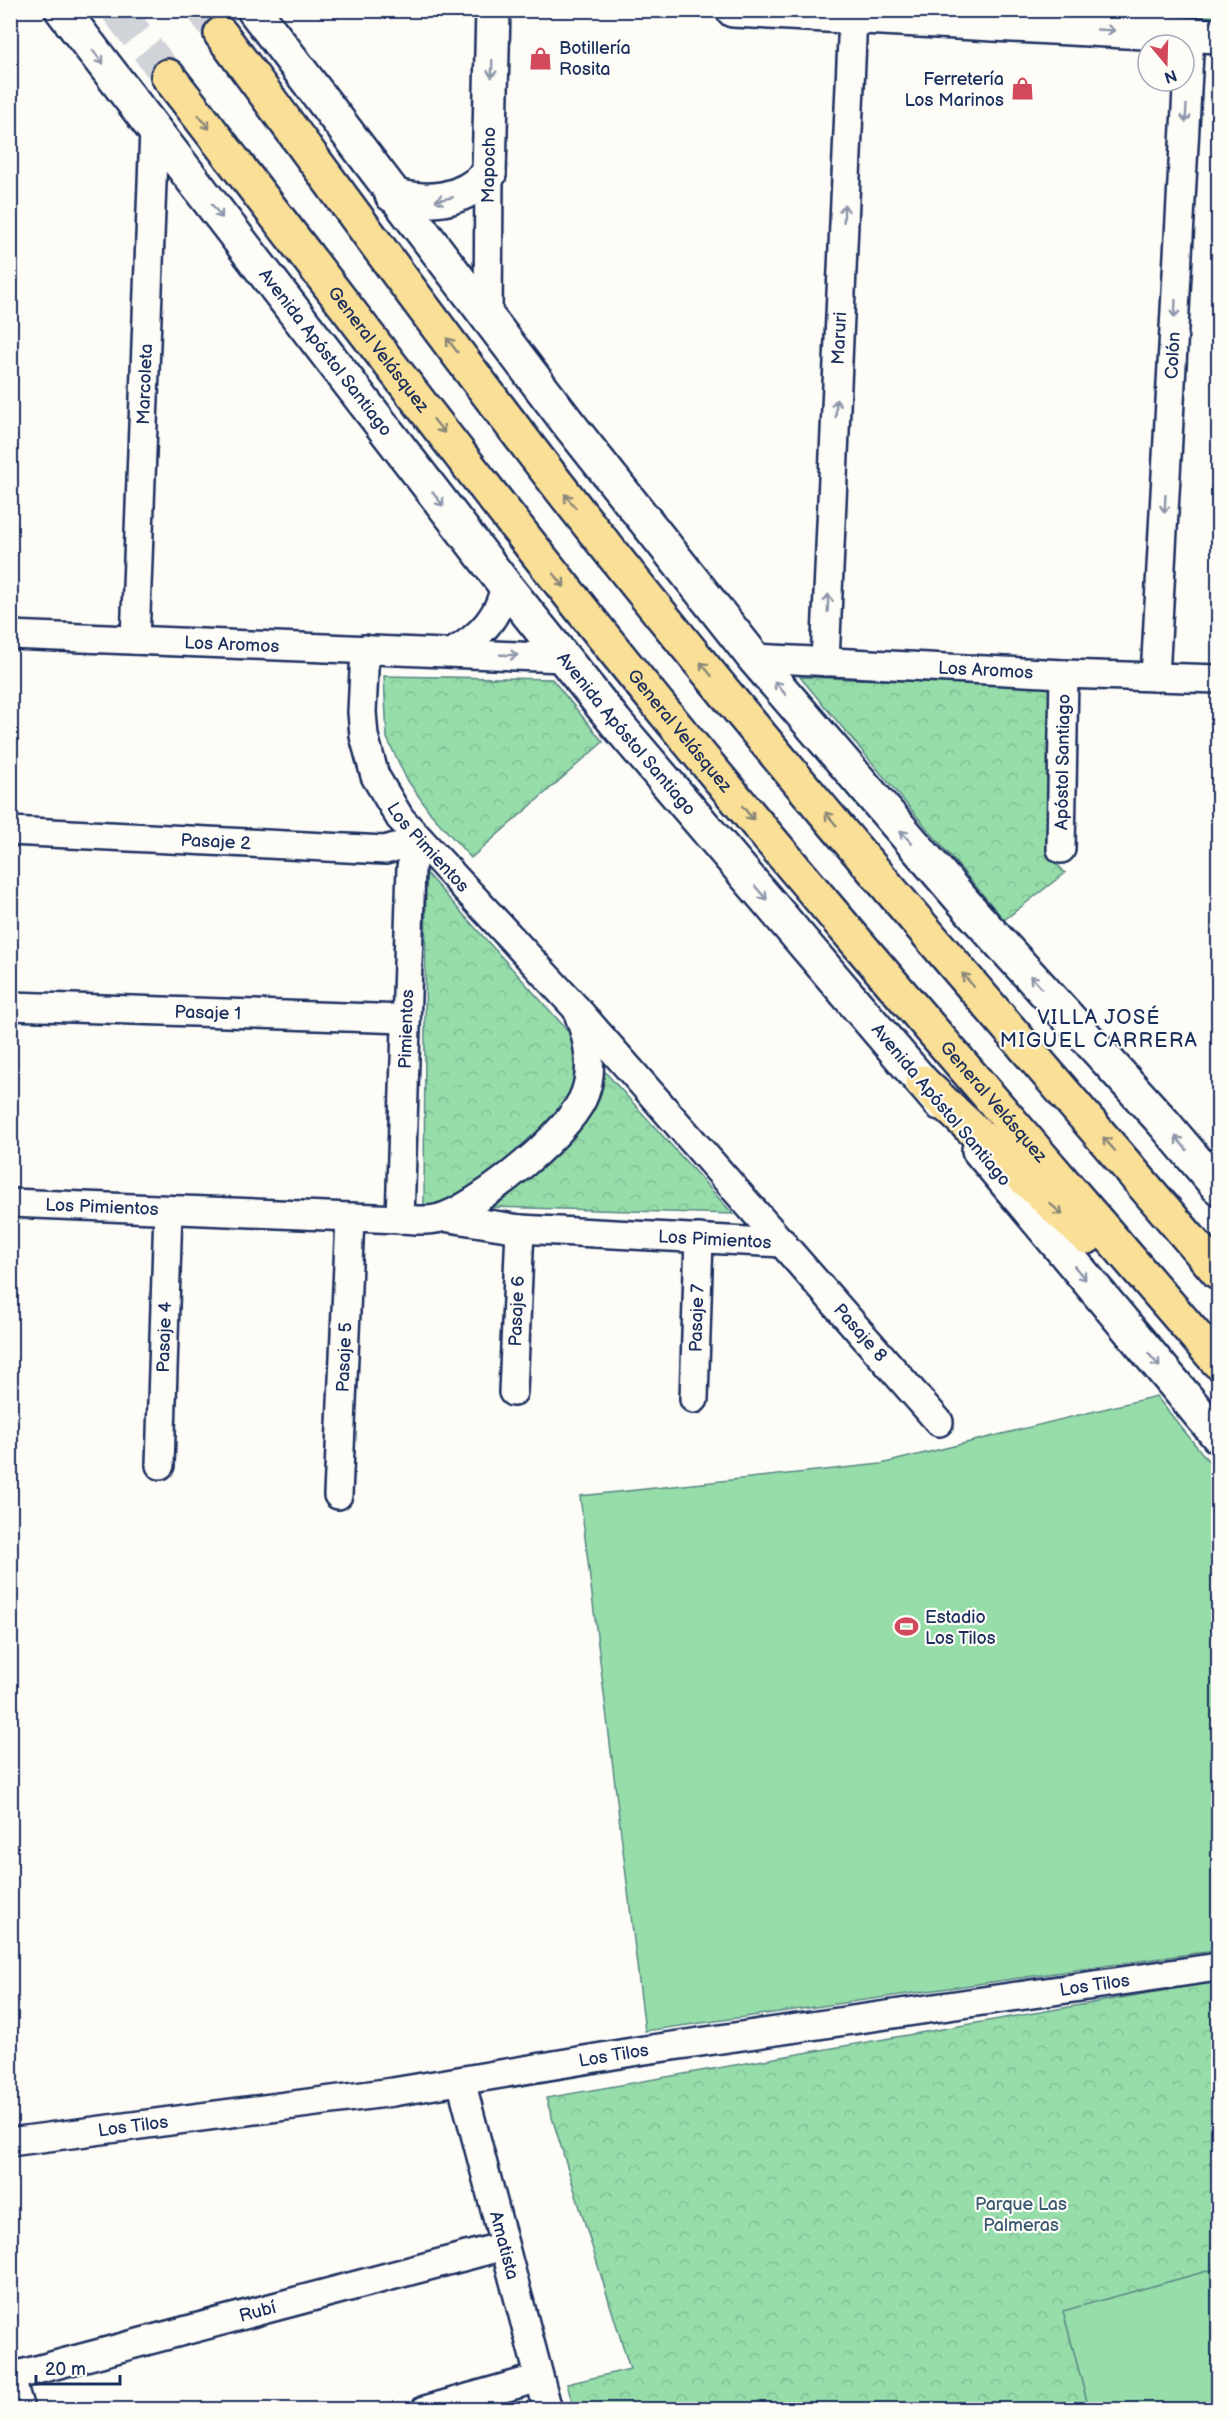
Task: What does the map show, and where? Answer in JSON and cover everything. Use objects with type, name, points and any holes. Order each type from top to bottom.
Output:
[{"type":"highway","points":[[220,34],[514,428],[634,581],[782,761],[1218,1272]]},
{"type":"highway","name":"General Velásquez","points":[[168,76],[485,485],[660,706],[828,908],[1209,1351]]},
{"type":"highway","points":[[922,1082],[1209,1351]]},
{"type":"highway","points":[[1174,1220],[1218,1262]]},
{"type":"main road","name":"Avenida Apóstol Santiago","points":[[62,10],[505,585],[564,658],[1218,1436]]},
{"type":"main road","points":[[254,10],[392,195],[589,450],[754,658],[966,905],[1163,1122],[1218,1187]]},
{"type":"main road","name":"Mapocho","points":[[489,174],[493,10]]},
{"type":"main road","points":[[733,10],[1204,36]]},
{"type":"main road","points":[[392,195],[424,202],[448,199],[469,191],[489,174]]},
{"type":"main road","points":[[10,2386],[17,2409]]},
{"type":"street","name":"Maruri","points":[[825,662],[853,16]]},
{"type":"street","name":"Colón","points":[[1155,677],[1204,36]]},
{"type":"street","name":"Marcoleta","points":[[135,640],[154,129]]},
{"type":"street","name":"Mapocho","points":[[488,319],[489,174]]},
{"type":"street","points":[[453,652],[467,644],[490,621],[503,595],[505,585]]},
{"type":"street","name":"Los Aromos","points":[[10,635],[564,658]]},
{"type":"street","name":"Los Pimientos","points":[[365,649],[362,712],[368,756],[388,801],[420,840],[575,1007],[783,1243]]},
{"type":"street","name":"Los Aromos","points":[[754,658],[1064,674],[1218,679]]},
{"type":"street","name":"Apóstol Santiago","points":[[1061,849],[1064,674]]},
{"type":"street","name":"Pasaje 2","points":[[10,831],[385,850],[420,840]]},
{"type":"street","name":"Pimientos","points":[[400,1219],[411,867],[420,840]]},
{"type":"street","name":"Pasaje 1","points":[[10,1006],[406,1019]]},
{"type":"street","name":"Los Pimientos","points":[[443,1217],[464,1208],[502,1182],[567,1123],[578,1109],[586,1093],[589,1062],[582,1025],[575,1007]]},
{"type":"street","name":"Los Pimientos","points":[[10,1203],[350,1218],[443,1217],[520,1229],[783,1243]]},
{"type":"street","name":"Pasaje 4","points":[[160,1466],[168,1210]]},
{"type":"street","name":"Pasaje 5","points":[[338,1495],[350,1218]]},
{"type":"street","name":"Pasaje 6","points":[[513,1392],[520,1229]]},
{"type":"street","name":"Pasaje 7","points":[[694,1398],[699,1238]]},
{"type":"street","name":"Pasaje 8","points":[[783,1243],[939,1422]]},
{"type":"street","name":"Los Tilos","points":[[10,2142],[393,2092],[638,2051],[1218,1967]]},
{"type":"street","name":"Amatista","points":[[461,2081],[548,2409]]},
{"type":"street","name":"Rubí","points":[[10,2377],[504,2246]]},
{"type":"street","points":[[425,2409],[539,2378]]},
{"type":"green space","points":[[1064,11],[1218,11],[1218,19]]},
{"type":"green space","points":[[384,676],[552,679],[603,742],[471,858],[431,814],[406,778],[387,738]]},
{"type":"green space","points":[[800,677],[1049,686],[1047,853],[1065,873],[1004,920]]},
{"type":"green space","points":[[426,873],[733,1214],[424,1205]]},
{"type":"green space","name":"Estadio Los Tilos","points":[[1156,1396],[1218,1473],[1218,1950],[645,2031],[580,1496],[881,1464]]},
{"type":"green space","name":"Parque Las Palmeras","points":[[1218,1981],[1218,2409],[574,2409],[567,2384],[630,2369],[546,2098]]},
{"type":"green space","points":[[1218,2268],[1218,2409],[1089,2409],[1063,2311]]},
{"type":"tunnel","points":[[117,10],[168,76]]},
{"type":"tunnel","points":[[203,10],[221,34]]},
{"type":"place","name":"Botillería Rosita","points":[[541,58]]},
{"type":"place","name":"Ferretería Los Marinos","points":[[1022,89]]},
{"type":"place","name":"Estadio Los Tilos","points":[[907,1627]]},
{"type":"district","name":"VILLA JOSÉ MIGUEL CARRERA","points":[[1099,1030]]}]
